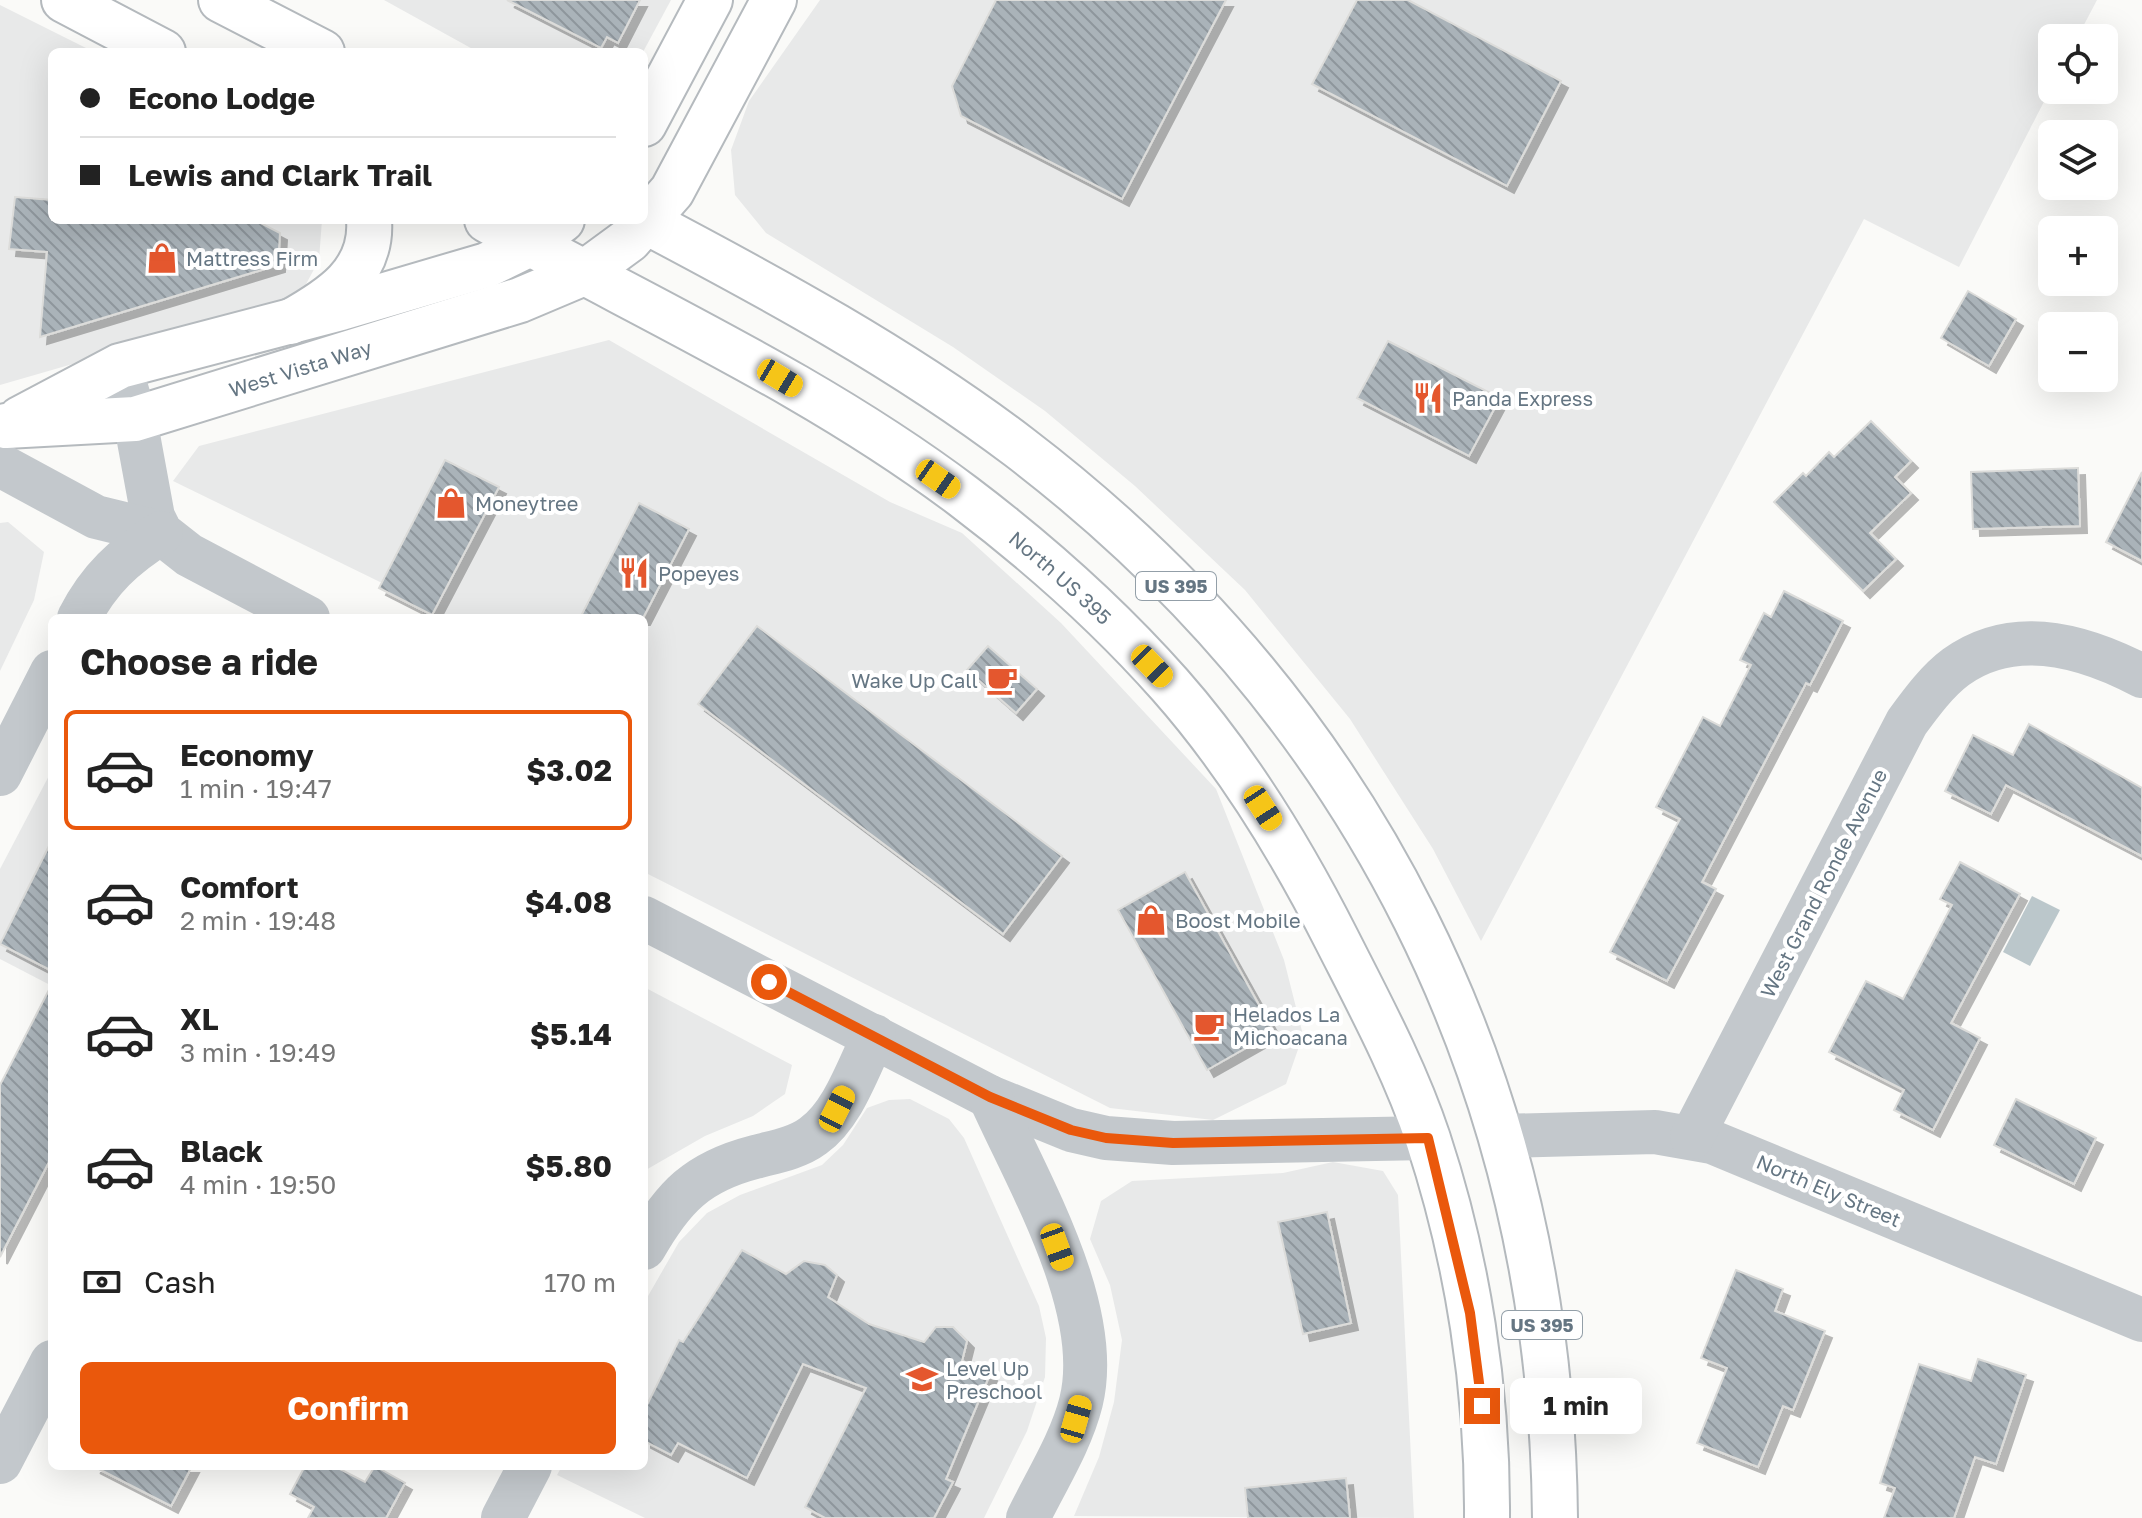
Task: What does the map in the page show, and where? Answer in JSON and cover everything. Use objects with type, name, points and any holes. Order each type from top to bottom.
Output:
[{"type":"main road","points":[[64,0],[155,48]]},
{"type":"main road","points":[[221,0],[314,48]]},
{"type":"main road","points":[[648,116],[710,0]]},
{"type":"main road","name":"West Vista Way","points":[[648,217],[691,160],[774,0]]},
{"type":"main road","name":"US 395","points":[[648,223],[903,366],[960,404],[1083,499],[1182,592],[1294,723],[1361,819],[1402,887],[1445,982],[1501,1136],[1539,1304],[1549,1384],[1555,1518]]},
{"type":"main road","points":[[290,322],[333,296],[357,271],[365,255],[369,224]]},
{"type":"main road","name":"North US 395","points":[[507,224],[546,232],[584,273],[754,362],[893,448],[1020,541],[1103,616],[1169,684],[1212,737],[1287,846],[1376,1015],[1428,1138]]},
{"type":"main road","name":"West Vista Way","points":[[2,440],[135,419],[508,304],[584,273],[612,254],[642,224]]},
{"type":"main road","points":[[2,440],[120,366],[470,271],[546,232]]},
{"type":"main road","name":"US 395","points":[[1428,1138],[1470,1313],[1485,1437],[1487,1518]]},
{"type":"street","points":[[120,366],[135,419],[153,517],[161,533]]},
{"type":"street","points":[[2,440],[96,517],[161,533],[189,555],[300,614]]},
{"type":"street","points":[[81,614],[105,575],[161,533]]},
{"type":"street","name":"West Grand Ronde Avenue","points":[[1692,1137],[1907,722],[1956,668],[1982,653],[2007,644],[2067,646],[2107,658],[2142,676]]},
{"type":"street","points":[[0,774],[48,680]]},
{"type":"street","points":[[648,920],[990,1097],[1071,1130],[1137,1141],[1229,1144],[1428,1138]]},
{"type":"street","points":[[648,1242],[669,1208],[693,1183],[729,1164],[793,1146],[815,1135],[837,1109],[874,1036]]},
{"type":"street","points":[[990,1097],[1057,1247],[1081,1314],[1088,1358],[1076,1419],[1028,1518]]},
{"type":"street","name":"North Ely Street","points":[[1501,1136],[1655,1132],[1692,1137],[1768,1163],[2142,1320]]},
{"type":"street","points":[[0,1462],[48,1370]]},
{"type":"street","points":[[503,1518],[528,1470]]},
{"type":"shaded area","points":[[384,0],[671,0],[645,48],[471,48]]},
{"type":"shaded area","points":[[820,0],[2097,0],[2084,24],[2038,24],[2038,104],[2043,104],[1959,267],[1864,219],[1481,941],[1433,849],[1350,719],[1245,590],[1135,486],[1045,411],[953,347],[766,233],[735,195],[731,150],[749,101]]},
{"type":"shaded area","points":[[0,5],[86,48],[48,48],[48,224],[322,224],[319,260],[298,299],[0,385]]},
{"type":"shaded area","points":[[609,340],[890,502],[962,533],[1061,623],[1216,789],[1284,960],[1303,1035],[1286,1084],[1213,1120],[1110,1108],[648,874],[648,614],[423,614],[421,602],[173,481],[199,446]]},
{"type":"shaded area","points":[[8,522],[44,552],[34,600],[0,671],[0,523]]},
{"type":"shaded area","points":[[48,778],[48,984],[0,959],[0,869]]},
{"type":"shaded area","points":[[2032,896],[2060,910],[2030,966],[2003,952]]},
{"type":"shaded area","points":[[648,989],[792,1065],[785,1094],[753,1116],[705,1136],[648,1169]]},
{"type":"shaded area","points":[[910,1099],[949,1119],[964,1138],[1039,1306],[1046,1338],[1045,1377],[1027,1431],[984,1518],[645,1518],[557,1475],[560,1470],[648,1470],[648,1296],[679,1242],[707,1213],[740,1195],[822,1165],[843,1145],[867,1108],[889,1100]]},
{"type":"shaded area","points":[[1333,1162],[1383,1171],[1398,1195],[1414,1518],[1074,1516],[1099,1457],[1114,1402],[1122,1340],[1110,1285],[1090,1239],[1101,1201],[1132,1181],[1283,1173]]},
{"type":"building","points":[[507,0],[640,0],[618,43],[607,37],[601,48]]},
{"type":"building","points":[[996,0],[1226,0],[1122,199],[961,116],[952,86]]},
{"type":"building","points":[[1357,0],[1408,0],[1561,81],[1507,186],[1312,84]]},
{"type":"building","name":"Mattress Firm","points":[[15,197],[48,200],[48,224],[263,224],[280,233],[278,265],[40,337],[47,252],[9,249]]},
{"type":"building","points":[[1968,291],[2016,319],[1989,366],[1941,338]]},
{"type":"building","name":"Panda Express","points":[[1388,341],[1500,398],[1469,456],[1357,398]]},
{"type":"building","points":[[1871,421],[1911,461],[1895,477],[1911,493],[1870,533],[1896,559],[1863,591],[1774,502],[1829,452],[1834,457]]},
{"type":"building","points":[[445,460],[499,487],[433,614],[379,588]]},
{"type":"building","points":[[2078,468],[2080,526],[1973,529],[1971,472]]},
{"type":"building","points":[[2142,472],[2142,561],[2106,542]]},
{"type":"building","name":"Popeyes","points":[[639,503],[689,529],[645,614],[582,614]]},
{"type":"building","points":[[1784,591],[1843,621],[1810,685],[1806,683],[1702,882],[1716,889],[1667,981],[1610,952],[1680,819],[1656,807],[1703,717],[1720,726],[1751,665],[1740,660],[1764,613],[1771,617]]},
{"type":"building","points":[[757,626],[1062,856],[1003,934],[698,704]]},
{"type":"building","name":"Wake Up Call","points":[[988,646],[1037,689],[1016,713],[967,670]]},
{"type":"building","points":[[2029,724],[2142,788],[2142,856],[2006,785],[1991,814],[1945,791],[1973,735],[2013,755]]},
{"type":"building","points":[[48,848],[48,969],[0,944]]},
{"type":"building","points":[[1960,862],[2020,894],[1951,1023],[1980,1038],[1933,1130],[1894,1110],[1904,1090],[1829,1052],[1866,981],[1903,999],[1952,905],[1940,899]]},
{"type":"building","points":[[1185,872],[1274,1032],[1207,1070],[1118,910]]},
{"type":"building","points":[[48,992],[48,1164],[0,1257],[0,1085]]},
{"type":"building","points":[[2016,1099],[2096,1138],[2074,1184],[1994,1145]]},
{"type":"building","points":[[1327,1212],[1351,1323],[1303,1334],[1278,1222]]},
{"type":"building","points":[[742,1250],[786,1274],[804,1261],[825,1265],[837,1275],[828,1297],[869,1324],[924,1342],[936,1327],[953,1327],[967,1341],[962,1361],[990,1374],[946,1479],[953,1482],[934,1518],[825,1518],[805,1507],[866,1388],[803,1364],[747,1478],[678,1443],[671,1455],[648,1443],[648,1403],[679,1340],[683,1342]]},
{"type":"building","points":[[1736,1270],[1783,1289],[1775,1311],[1825,1331],[1793,1410],[1783,1406],[1758,1467],[1697,1443],[1727,1368],[1701,1358]]},
{"type":"building","points":[[1978,1359],[2026,1375],[1996,1464],[1975,1457],[1954,1518],[1884,1518],[1895,1488],[1880,1483],[1919,1364],[1971,1381]]},
{"type":"building","points":[[101,1470],[190,1470],[171,1506]]},
{"type":"building","points":[[303,1470],[342,1470],[365,1482],[372,1470],[382,1470],[405,1483],[386,1518],[308,1518],[314,1507],[290,1494]]},
{"type":"building","points":[[1346,1478],[1350,1518],[1248,1518],[1245,1488]]},
{"type":"place","name":"Mattress Firm","points":[[162,258]]},
{"type":"place","name":"Panda Express","points":[[1428,398]]},
{"type":"place","name":"Moneytree","points":[[451,503]]},
{"type":"place","name":"Popeyes","points":[[634,573]]},
{"type":"place","name":"Wake Up Call","points":[[1002,680]]},
{"type":"place","name":"Boost Mobile","points":[[1151,920]]},
{"type":"place","name":"Helados La Michoacana","points":[[1209,1026]]},
{"type":"place","name":"Level Up Preschool","points":[[922,1379]]},
{"type":"route","points":[[769,982],[990,1097],[1071,1130],[1106,1138],[1173,1143],[1428,1138],[1470,1313],[1482,1406]]}]
